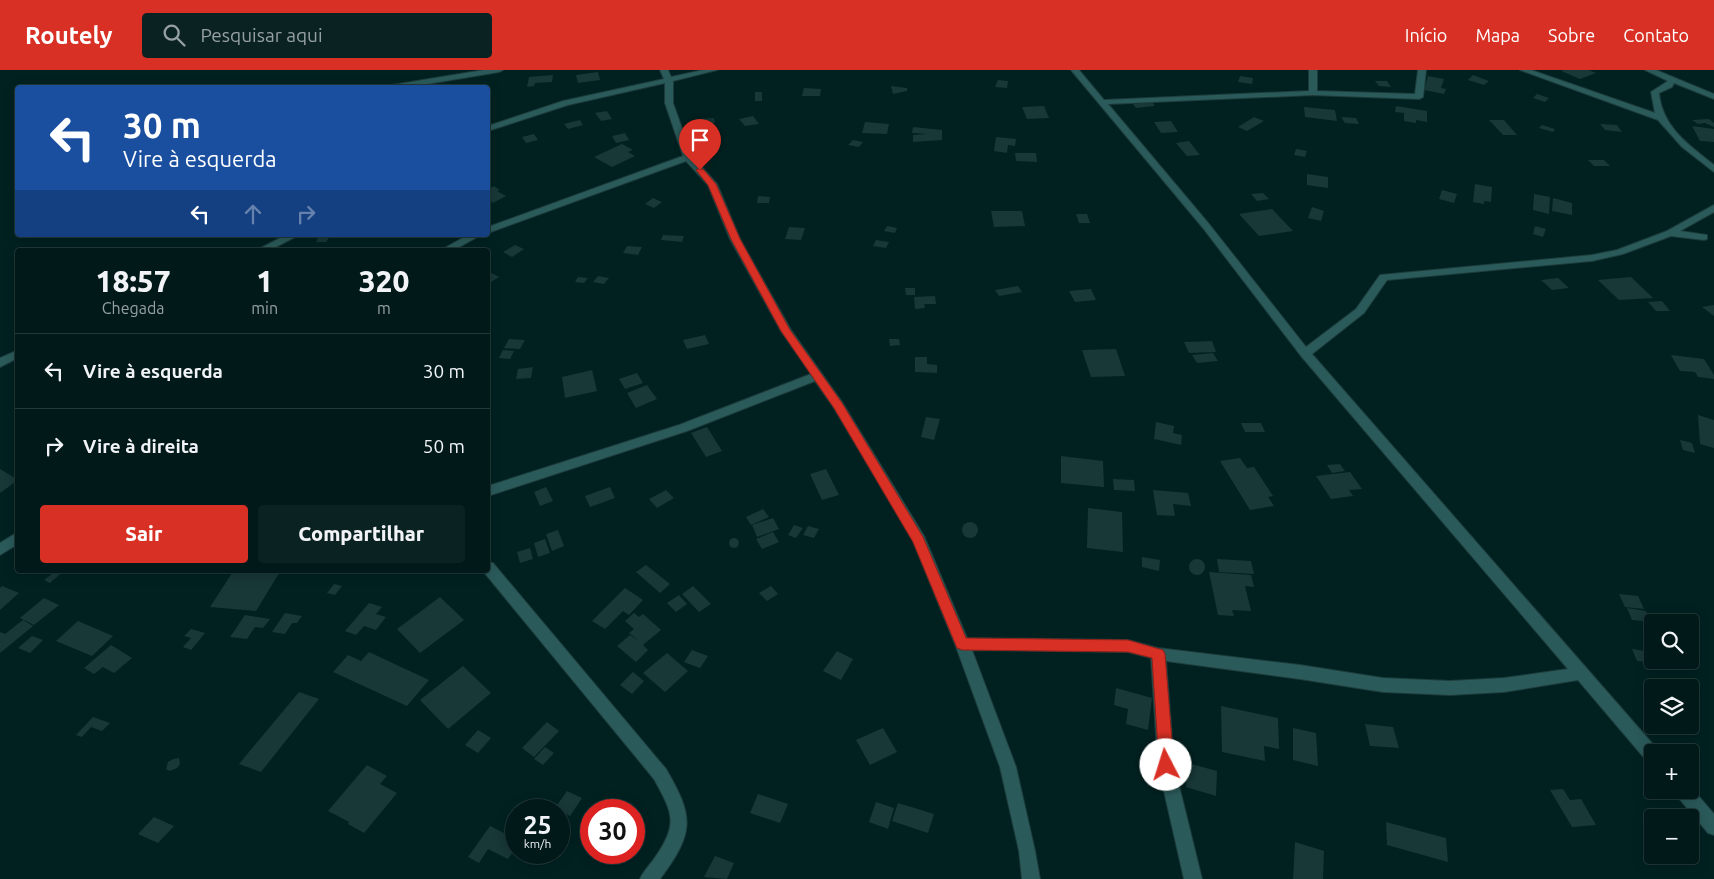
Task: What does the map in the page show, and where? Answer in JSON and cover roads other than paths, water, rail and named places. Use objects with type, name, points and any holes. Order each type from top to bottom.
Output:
[{"type":"street","points":[[405,85],[499,70]]},
{"type":"street","points":[[490,128],[566,103],[666,75],[713,70]]},
{"type":"street","points":[[1075,70],[1206,226],[1305,353],[1644,745]]},
{"type":"street","points":[[1313,70],[1313,93]]},
{"type":"street","points":[[1103,102],[1313,93],[1419,97],[1422,70]]},
{"type":"street","points":[[1524,70],[1662,118]]},
{"type":"street","points":[[1649,70],[1714,98]]},
{"type":"street","points":[[666,75],[669,103],[688,157],[712,184],[735,239],[786,331],[838,405],[919,540],[962,644],[1008,767],[1027,852],[1031,879]]},
{"type":"street","points":[[1672,80],[1668,85],[1655,92],[1654,101],[1662,118],[1670,131],[1682,143],[1714,169]]},
{"type":"street","points":[[490,229],[688,157]]},
{"type":"street","points":[[1305,353],[1360,311],[1384,277],[1592,258],[1620,252],[1670,233],[1714,208]]},
{"type":"street","points":[[1684,224],[1709,239]]},
{"type":"street","points":[[1670,233],[1709,239]]},
{"type":"street","points":[[266,248],[290,237]]},
{"type":"street","points":[[450,248],[472,237]]},
{"type":"street","points":[[0,363],[15,355]]},
{"type":"street","points":[[490,489],[683,428],[817,376]]},
{"type":"street","points":[[0,550],[15,539]]},
{"type":"street","points":[[490,569],[660,774],[679,810],[677,834],[666,858],[649,879]]},
{"type":"street","points":[[962,644],[1128,646],[1158,654],[1393,685],[1450,688],[1504,685],[1583,673]]},
{"type":"street","points":[[1158,654],[1166,765],[1193,879]]},
{"type":"street","points":[[1691,799],[1714,826]]}]
